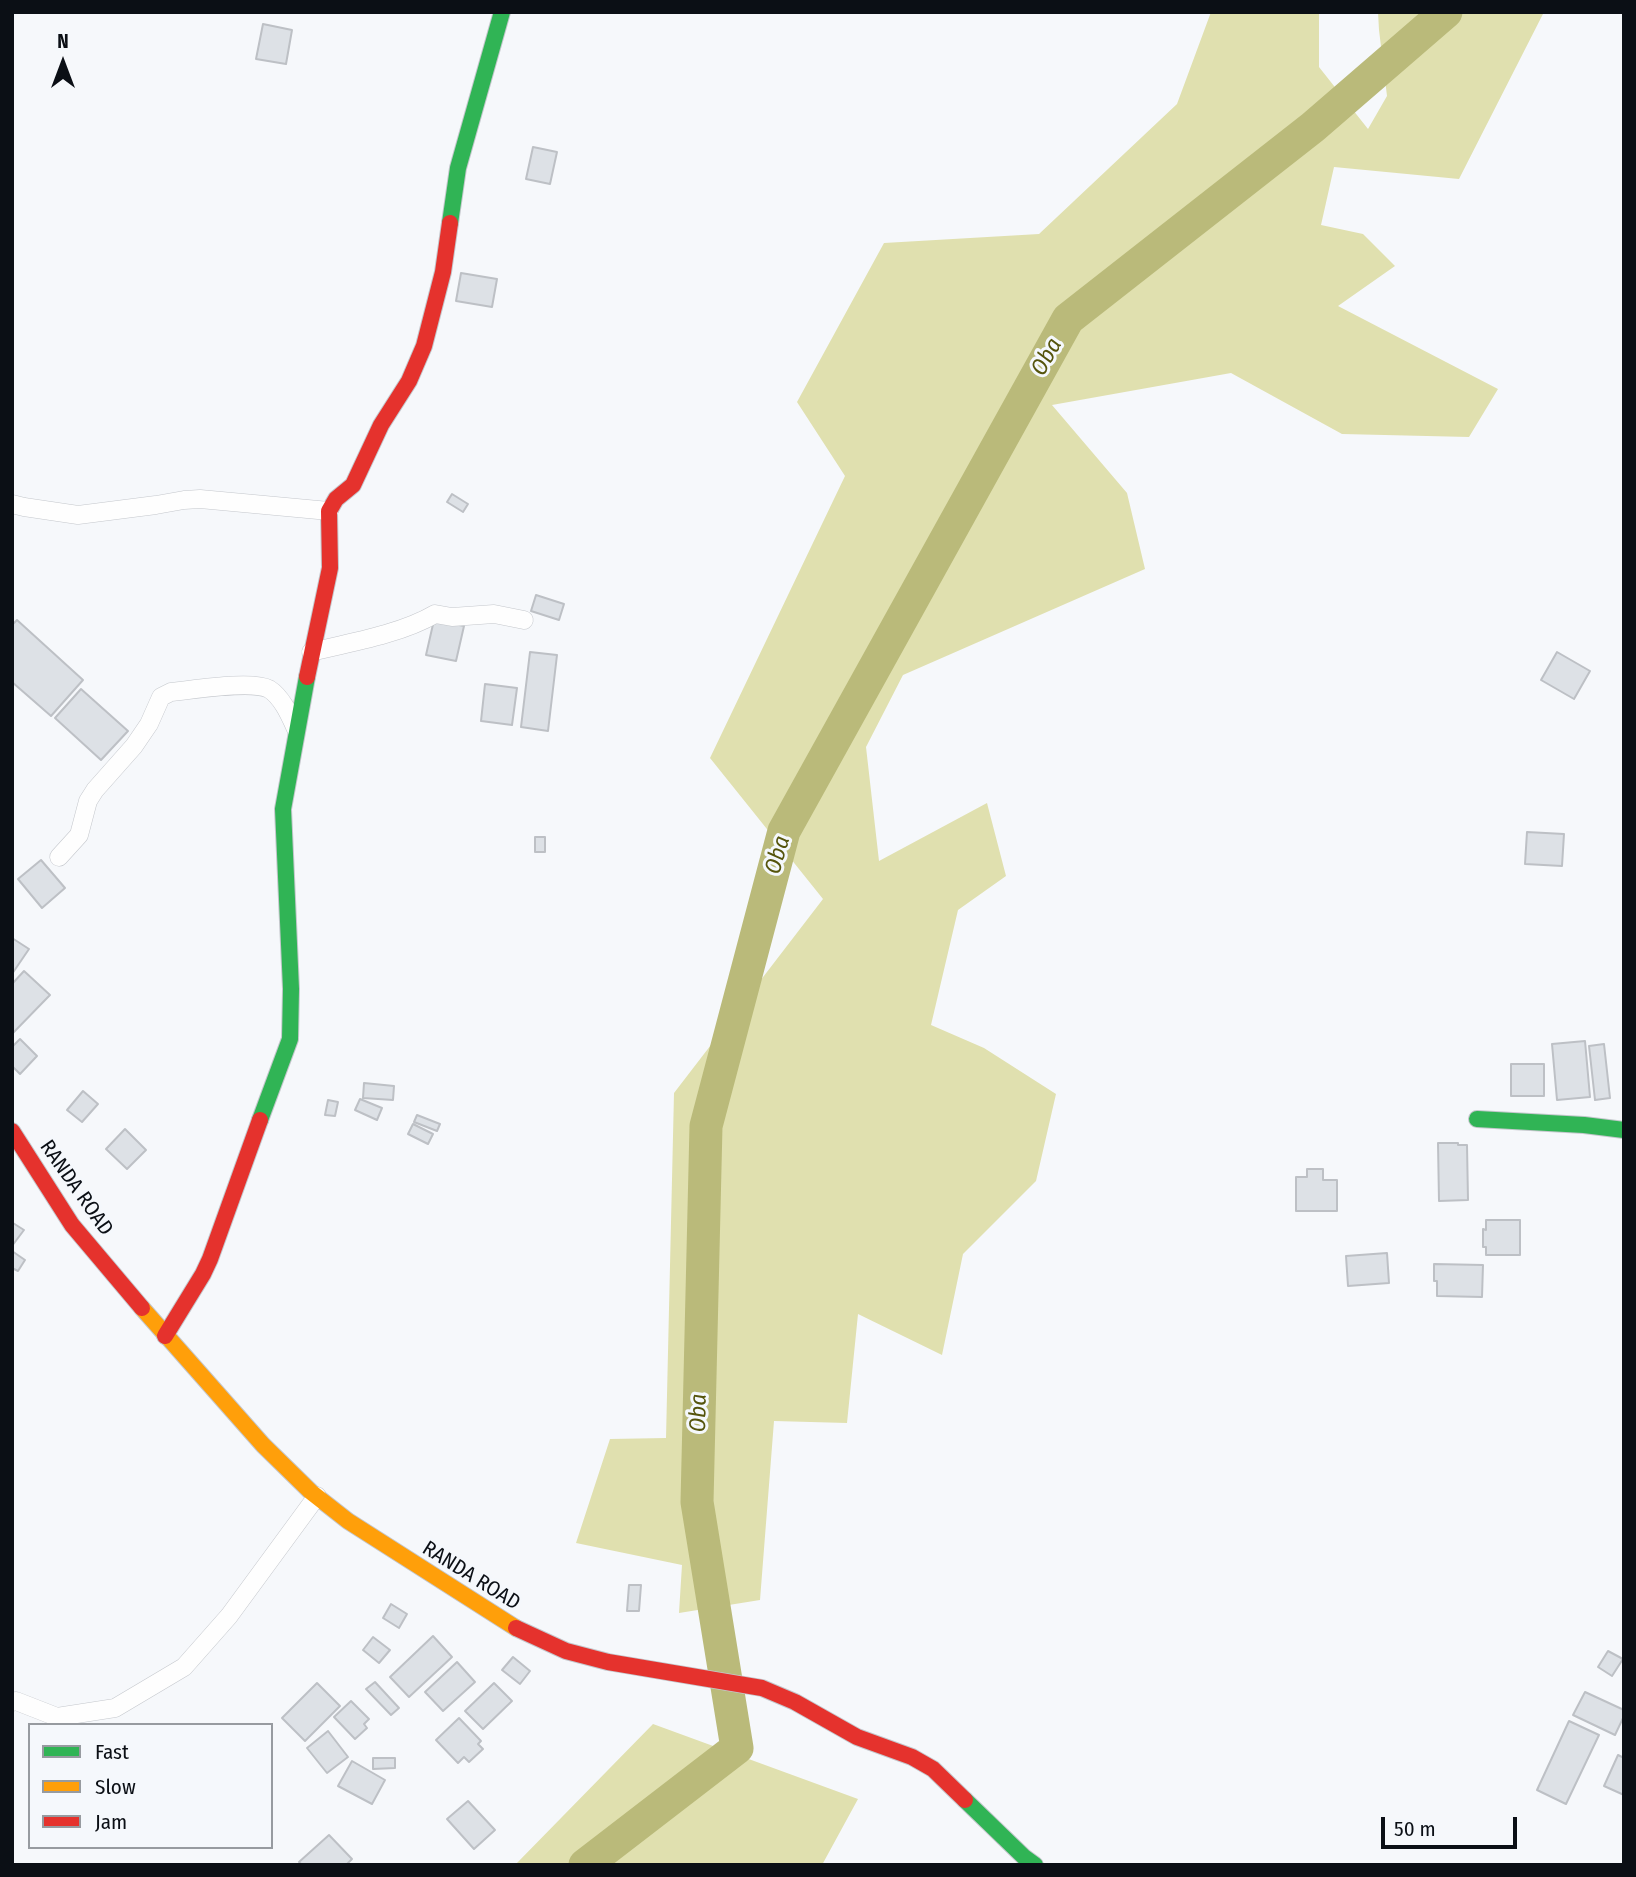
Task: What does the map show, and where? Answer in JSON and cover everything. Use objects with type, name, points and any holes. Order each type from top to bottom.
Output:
[{"type":"street","points":[[165,1336],[210,1259],[290,1039],[291,989],[283,809],[311,652],[330,568],[329,511],[336,499],[353,485],[381,425],[410,381],[424,346],[443,272],[461,157],[502,12]]},
{"type":"street","points":[[12,504],[78,515],[184,499],[329,511]]},
{"type":"street","points":[[311,652],[421,622],[435,614],[453,617],[494,614],[524,620]]},
{"type":"street","points":[[59,857],[79,835],[88,801],[95,790],[134,746],[149,724],[161,697],[171,692],[253,685],[270,690],[284,706],[296,729]]},
{"type":"street","points":[[1476,1119],[1624,1130]]},
{"type":"street","name":"RANDA ROAD","points":[[12,1131],[72,1225],[165,1336],[263,1446],[348,1521],[522,1632],[566,1651],[608,1662],[762,1688],[795,1702],[857,1737],[912,1757],[933,1769],[1035,1865]]},
{"type":"street","points":[[12,1702],[16,1701],[57,1717],[115,1708],[184,1667],[229,1616],[317,1496]]},
{"type":"green space","points":[[1211,12],[1319,12],[1319,67],[1368,129],[1387,96],[1378,12],[1544,12],[1459,179],[1334,167],[1321,225],[1363,234],[1395,266],[1338,306],[1498,389],[1469,437],[1342,434],[1231,373],[1052,405],[1127,493],[1145,569],[903,675],[866,747],[879,861],[987,803],[1006,876],[958,910],[931,1025],[984,1048],[1056,1094],[1036,1181],[963,1254],[942,1355],[858,1314],[847,1423],[774,1421],[760,1600],[679,1613],[682,1565],[576,1543],[610,1439],[666,1438],[674,1093],[823,899],[710,758],[845,476],[797,402],[884,243],[1039,234],[1177,104]]},
{"type":"green space","points":[[653,1724],[858,1799],[822,1865],[515,1865]]},
{"type":"building","points":[[263,24],[292,30],[286,64],[256,59]]},
{"type":"building","points":[[533,147],[557,152],[550,184],[526,179]]},
{"type":"building","points":[[461,273],[497,279],[492,307],[456,301]]},
{"type":"building","points":[[452,494],[468,504],[463,512],[447,502]]},
{"type":"building","points":[[536,595],[564,604],[559,620],[531,611]]},
{"type":"building","points":[[17,620],[83,680],[51,716],[12,682],[12,625]]},
{"type":"building","points":[[434,620],[464,626],[456,661],[426,655]]},
{"type":"building","points":[[530,652],[557,655],[548,731],[521,727]]},
{"type":"building","points":[[1557,652],[1590,671],[1574,699],[1541,680]]},
{"type":"building","points":[[485,684],[517,688],[512,725],[481,721]]},
{"type":"building","points":[[81,689],[128,731],[101,760],[55,718]]},
{"type":"building","points":[[1527,832],[1564,834],[1562,866],[1525,864]]},
{"type":"building","points":[[535,837],[545,837],[545,852],[535,852]]},
{"type":"building","points":[[41,860],[65,888],[42,908],[18,879]]},
{"type":"building","points":[[12,938],[29,949],[12,974]]},
{"type":"building","points":[[24,971],[50,995],[12,1034],[12,984]]},
{"type":"building","points":[[20,1039],[37,1056],[20,1074],[12,1066],[12,1047]]},
{"type":"building","points":[[1585,1041],[1590,1097],[1557,1100],[1552,1044]]},
{"type":"building","points":[[1604,1044],[1610,1098],[1595,1100],[1589,1046]]},
{"type":"building","points":[[1511,1064],[1544,1064],[1544,1096],[1511,1096]]},
{"type":"building","points":[[364,1083],[394,1086],[393,1100],[363,1098]]},
{"type":"building","points":[[83,1091],[98,1104],[82,1122],[67,1110]]},
{"type":"building","points":[[360,1099],[382,1108],[377,1120],[355,1110]]},
{"type":"building","points":[[328,1100],[338,1102],[335,1116],[325,1115]]},
{"type":"building","points":[[417,1115],[440,1124],[437,1131],[414,1122]]},
{"type":"building","points":[[413,1124],[433,1134],[428,1144],[408,1134]]},
{"type":"building","points":[[125,1129],[146,1150],[127,1169],[106,1149]]},
{"type":"building","points":[[1438,1143],[1467,1145],[1468,1200],[1439,1201]]},
{"type":"building","points":[[1307,1169],[1323,1169],[1323,1180],[1337,1180],[1337,1211],[1296,1211],[1296,1177],[1307,1177]]},
{"type":"building","points":[[1486,1220],[1520,1220],[1520,1255],[1486,1255],[1483,1229],[1486,1230]]},
{"type":"building","points":[[12,1224],[24,1230],[12,1246]]},
{"type":"building","points":[[12,1251],[25,1260],[18,1271],[12,1268]]},
{"type":"building","points":[[1387,1253],[1389,1283],[1348,1286],[1346,1256]]},
{"type":"building","points":[[1434,1264],[1483,1265],[1482,1297],[1437,1296]]},
{"type":"building","points":[[629,1585],[641,1585],[639,1611],[627,1611]]},
{"type":"building","points":[[391,1604],[407,1614],[399,1628],[383,1618]]},
{"type":"building","points":[[433,1636],[452,1657],[409,1697],[390,1677]]},
{"type":"building","points":[[373,1637],[390,1650],[379,1663],[363,1650]]},
{"type":"building","points":[[1608,1651],[1623,1659],[1612,1676],[1598,1667]]},
{"type":"building","points":[[513,1657],[530,1671],[520,1684],[502,1670]]},
{"type":"building","points":[[457,1662],[475,1682],[443,1711],[425,1692]]},
{"type":"building","points":[[375,1682],[399,1708],[391,1715],[366,1689]]},
{"type":"building","points":[[317,1683],[340,1706],[305,1741],[282,1718]]},
{"type":"building","points":[[494,1683],[512,1701],[483,1729],[465,1711]]},
{"type":"building","points":[[1585,1692],[1624,1710],[1615,1735],[1573,1715]]},
{"type":"building","points":[[351,1701],[369,1719],[364,1724],[367,1728],[355,1739],[334,1717]]},
{"type":"building","points":[[459,1718],[481,1741],[478,1744],[483,1749],[469,1762],[464,1757],[458,1763],[436,1740]]},
{"type":"building","points":[[1569,1721],[1599,1735],[1566,1804],[1537,1790]]},
{"type":"building","points":[[328,1731],[348,1757],[327,1773],[307,1748]]},
{"type":"building","points":[[1618,1755],[1624,1758],[1624,1795],[1604,1786]]},
{"type":"building","points":[[373,1758],[395,1758],[395,1768],[373,1769]]},
{"type":"building","points":[[352,1761],[385,1780],[372,1804],[338,1786]]},
{"type":"building","points":[[468,1801],[495,1830],[474,1849],[447,1819]]},
{"type":"building","points":[[329,1835],[352,1859],[346,1865],[302,1865],[299,1862]]},
{"type":"waterway","name":"Oba","points":[[585,1865],[737,1748],[697,1502],[706,1126],[784,831],[1068,319],[1313,127],[1446,12]]},
{"type":"traffic: fast","points":[[450,223],[458,168],[502,12]]},
{"type":"traffic: fast","points":[[260,1120],[290,1039],[291,989],[283,809],[307,677]]},
{"type":"traffic: fast","points":[[1477,1119],[1624,1130]]},
{"type":"traffic: fast","points":[[965,1800],[1035,1865]]},
{"type":"traffic: slow","points":[[142,1308],[263,1445],[311,1492],[348,1521],[516,1628]]},
{"type":"traffic: jam","points":[[307,677],[330,568],[329,511],[336,499],[353,485],[381,425],[409,381],[424,346],[443,272],[450,223]]},
{"type":"traffic: jam","points":[[165,1336],[210,1259],[260,1120]]},
{"type":"traffic: jam","points":[[12,1131],[72,1225],[142,1308]]},
{"type":"traffic: jam","points":[[516,1628],[566,1651],[608,1662],[762,1688],[795,1702],[857,1737],[912,1757],[933,1769],[965,1800]]}]
